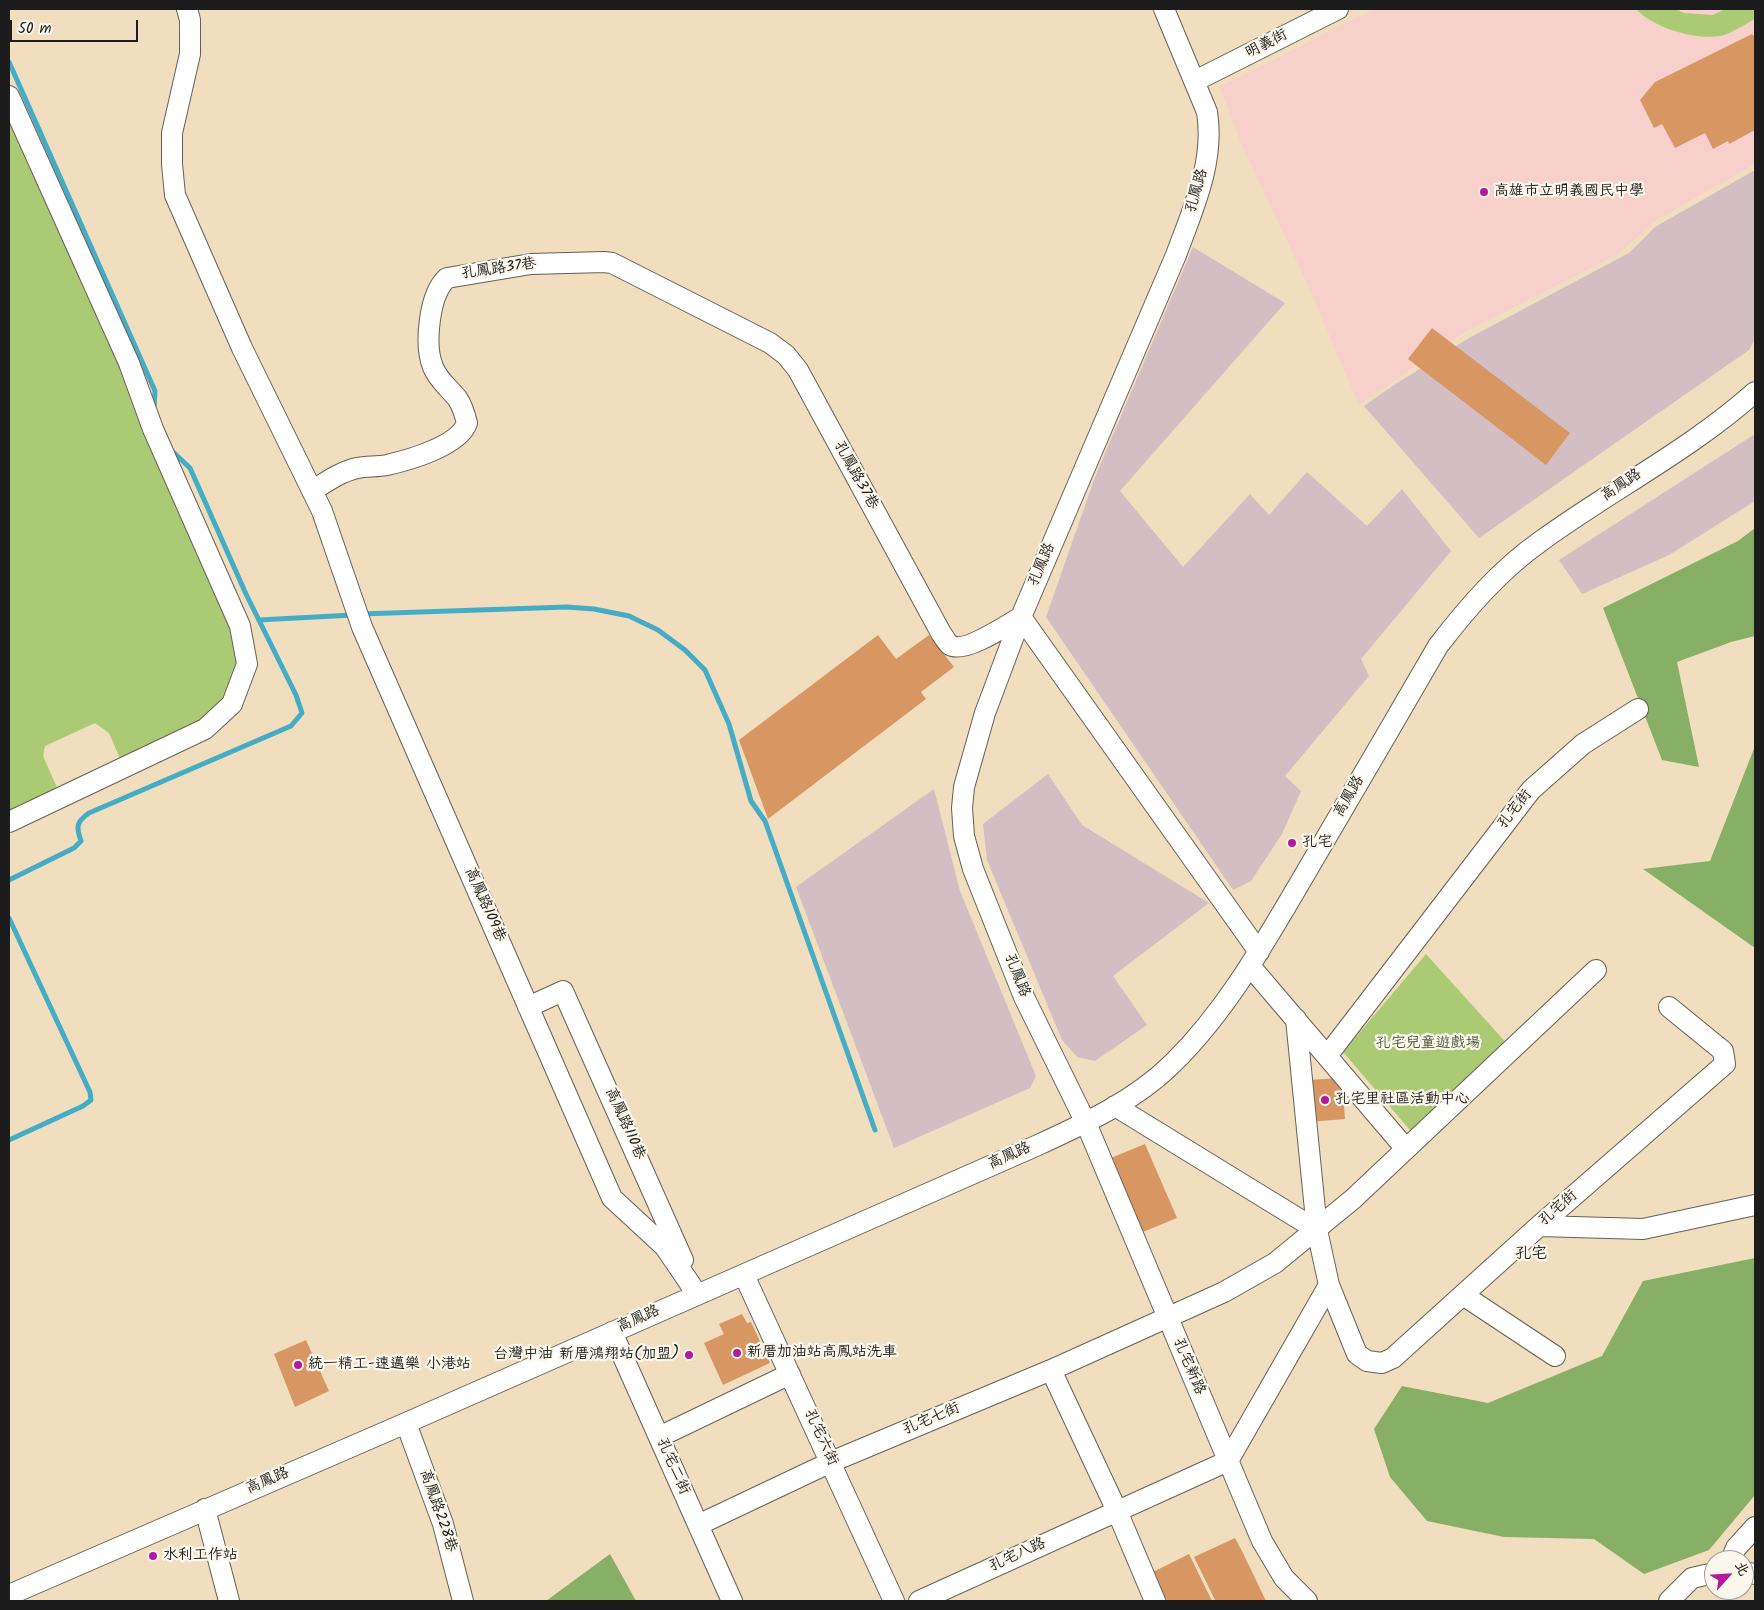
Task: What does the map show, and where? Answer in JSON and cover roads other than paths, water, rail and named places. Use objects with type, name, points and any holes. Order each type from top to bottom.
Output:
[{"type":"street","points":[[186,9],[190,20],[190,54],[172,133],[175,195],[242,348],[312,491]]},
{"type":"street","name":"孔鳳路","points":[[1086,1123],[1024,998],[974,869],[964,836],[962,808],[969,765],[985,713],[1021,617],[1105,416],[1176,255],[1197,200],[1208,151],[1210,130],[1207,112],[1196,81],[1164,9]]},
{"type":"street","name":"明義街","points":[[1196,81],[1316,14],[1338,9]]},
{"type":"street","points":[[9,96],[128,363],[152,429],[240,626],[246,664],[232,704],[205,729],[9,822]]},
{"type":"street","name":"孔鳳路37巷","points":[[312,491],[333,477],[356,468],[385,465],[420,456],[456,437],[465,430],[467,423],[461,407],[438,377],[430,358],[429,326],[433,306],[442,282],[447,278],[530,264],[604,262],[770,343],[786,355],[798,370],[941,633],[950,645],[957,648],[967,646],[1021,617]]},
{"type":"street","name":"高鳳路","points":[[9,1595],[744,1275],[1086,1123],[1146,1086],[1172,1064],[1203,1031],[1254,959],[1438,646],[1465,612],[1494,580],[1540,541],[1716,424],[1755,392]]},
{"type":"street","name":"高鳳路109巷","points":[[312,491],[322,511],[362,627],[612,1198],[665,1247],[697,1294]]},
{"type":"street","points":[[1021,617],[1296,1019],[1406,1149]]},
{"type":"street","name":"孔宅街","points":[[1327,1056],[1531,790],[1583,744],[1638,709]]},
{"type":"street","points":[[1167,1317],[1224,1292],[1275,1263],[1317,1230],[1596,970]]},
{"type":"street","name":"高鳳路110巷","points":[[528,1007],[563,991],[671,1229],[697,1294]]},
{"type":"street","name":"孔宅街","points":[[1296,1019],[1317,1230],[1329,1284],[1357,1354],[1367,1361],[1382,1363],[1393,1358],[1539,1226],[1725,1064],[1723,1051],[1669,1007]]},
{"type":"street","points":[[1114,1106],[1317,1230]]},
{"type":"street","name":"孔宅新路","points":[[1086,1123],[1262,1541],[1284,1578],[1307,1601]]},
{"type":"street","points":[[1539,1226],[1643,1229],[1755,1205]]},
{"type":"street","name":"孔宅六街","points":[[744,1275],[894,1601]]},
{"type":"street","points":[[1228,1461],[1329,1284]]},
{"type":"street","points":[[1463,1294],[1556,1356]]},
{"type":"street","name":"孔宅七街","points":[[698,1526],[831,1462],[1051,1370],[1167,1317]]},
{"type":"street","name":"孔宅二街","points":[[612,1332],[732,1601]]},
{"type":"street","points":[[1051,1370],[1117,1511],[1155,1601]]},
{"type":"street","points":[[659,1437],[790,1374]]},
{"type":"street","name":"高鳳路228巷","points":[[406,1423],[443,1524],[463,1601]]},
{"type":"street","name":"孔宅八路","points":[[919,1601],[1228,1461]]},
{"type":"street","points":[[205,1510],[229,1601]]},
{"type":"street","points":[[1735,1550],[1755,1527]]},
{"type":"street","points":[[1669,1601],[1692,1578],[1704,1575]]},
{"type":"waterway","points":[[9,62],[155,391],[154,409]]},
{"type":"waterway","points":[[9,880],[74,848],[81,841],[78,832],[79,822],[89,813],[291,726],[302,713],[296,695],[246,594],[190,468],[170,449]]},
{"type":"waterway","points":[[361,614],[567,607],[594,609],[629,616],[658,630],[685,650],[705,670],[729,724],[751,801],[765,821],[875,1130]]},
{"type":"waterway","points":[[259,620],[353,615]]},
{"type":"waterway","points":[[9,918],[90,1092],[91,1100],[83,1106],[9,1140]]},
{"type":"place","name":"高雄市立明義國民中學","points":[[1484,192]]},
{"type":"place","name":"孔宅","points":[[1292,843]]},
{"type":"place","name":"孔宅里社區活動中心","points":[[1325,1100]]},
{"type":"place","name":"新厝加油站高鳳站洗車","points":[[737,1353]]},
{"type":"place","name":"台灣中油 新厝鴻翔站(加盟)","points":[[689,1355]]},
{"type":"place","name":"統一精工-速邁樂 小港站","points":[[298,1365]]},
{"type":"place","name":"水利工作站","points":[[153,1556]]},
{"type":"district","name":"孔宅","points":[[1531,1255]]},
{"type":"park label","name":"孔宅兒童遊戲場","points":[[1428,1044]]}]
